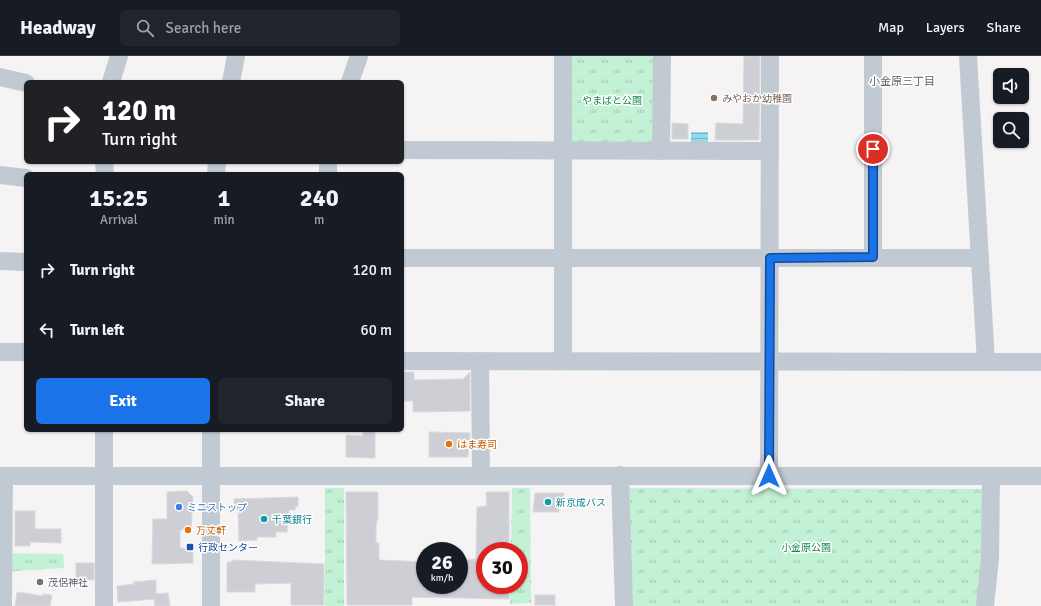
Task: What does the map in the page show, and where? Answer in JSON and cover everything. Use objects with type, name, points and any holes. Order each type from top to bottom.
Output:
[{"type":"street","points":[[112,80],[119,56]]},
{"type":"street","points":[[231,80],[236,56]]},
{"type":"street","points":[[351,80],[358,56]]},
{"type":"street","points":[[563,56],[563,361]]},
{"type":"street","points":[[661,151],[662,56]]},
{"type":"street","points":[[769,476],[770,56]]},
{"type":"street","points":[[873,56],[873,257]]},
{"type":"street","points":[[968,56],[986,362]]},
{"type":"street","points":[[0,77],[24,83]]},
{"type":"street","points":[[404,150],[770,151]]},
{"type":"street","points":[[0,175],[24,178]]},
{"type":"street","points":[[404,258],[980,258]]},
{"type":"street","points":[[0,260],[24,262]]},
{"type":"street","points":[[0,352],[24,352]]},
{"type":"street","points":[[404,361],[1041,362]]},
{"type":"street","points":[[480,361],[481,475]]},
{"type":"street","points":[[104,432],[104,606]]},
{"type":"street","points":[[211,432],[211,606]]},
{"type":"street","points":[[620,475],[624,606]]},
{"type":"street","points":[[3,606],[2,476],[1041,476]]},
{"type":"street","points":[[985,606],[990,558],[991,476]]},
{"type":"green space","name":"やまばと公園","points":[[567,56],[657,56],[653,145],[571,145]]},
{"type":"green space","points":[[325,488],[344,488],[344,606],[325,606]]},
{"type":"green space","points":[[512,488],[530,488],[531,603],[510,604],[511,594],[528,594],[528,542],[511,542]]},
{"type":"green space","name":"小金原公園","points":[[620,488],[992,489],[985,606],[623,606]]},
{"type":"green space","points":[[3,553],[63,554],[64,568],[3,572]]},
{"type":"water","points":[[691,132],[708,132],[708,143],[691,143]]},
{"type":"building","points":[[744,56],[760,56],[759,140],[715,140],[716,123],[743,124]]},
{"type":"building","points":[[672,123],[688,124],[688,139],[672,139]]},
{"type":"building","points":[[404,372],[414,372],[414,380],[463,379],[470,372],[470,411],[413,412],[413,401],[404,401]]},
{"type":"building","points":[[363,432],[375,432],[375,458],[346,457],[346,435],[363,436]]},
{"type":"building","points":[[429,432],[470,433],[468,457],[429,457]]},
{"type":"building","points":[[187,491],[193,497],[191,530],[180,530],[180,548],[193,549],[193,563],[152,564],[153,519],[167,519],[167,492]]},
{"type":"building","points":[[346,492],[378,492],[376,543],[379,543],[379,560],[416,562],[416,594],[468,594],[468,560],[476,559],[476,594],[509,594],[509,599],[412,597],[412,605],[347,605]]},
{"type":"building","points":[[486,492],[509,492],[509,542],[476,542],[477,507],[487,506]]},
{"type":"building","name":"新京成バス","points":[[535,493],[564,493],[564,503],[559,503],[559,512],[533,512]]},
{"type":"building","name":"千葉銀行","points":[[298,497],[298,506],[295,507],[295,510],[289,510],[287,532],[276,532],[276,537],[257,537],[257,540],[239,541],[238,509],[235,509],[234,499]]},
{"type":"building","points":[[15,511],[35,511],[35,529],[61,529],[61,543],[30,542],[30,546],[15,546]]},
{"type":"building","points":[[232,560],[324,564],[324,605],[291,605],[291,583],[255,584],[255,592],[227,592],[227,562],[232,562]]},
{"type":"building","points":[[76,563],[94,563],[94,580],[76,580]]},
{"type":"building","points":[[156,580],[156,594],[168,593],[170,606],[155,606],[154,599],[118,602],[117,586],[134,584],[134,582]]},
{"type":"building","points":[[17,592],[43,596],[43,594],[52,595],[50,606],[15,606]]},
{"type":"building","points":[[535,595],[555,595],[555,605],[535,605]]},
{"type":"place","name":"みやおか幼稚園","points":[[714,98]]},
{"type":"place","name":"はま寿司","points":[[449,444]]},
{"type":"place","name":"新京成バス","points":[[548,502]]},
{"type":"place","name":"ミニストップ","points":[[179,507]]},
{"type":"place","name":"千葉銀行","points":[[264,519]]},
{"type":"place","name":"万丈軒","points":[[188,530]]},
{"type":"place","name":"行政センター","points":[[190,547]]},
{"type":"place","name":"茂侶神社","points":[[40,582]]},
{"type":"district","name":"小金原三丁目","points":[[902,81]]},
{"type":"route","points":[[769,476],[770,258],[873,257],[873,149]]}]
